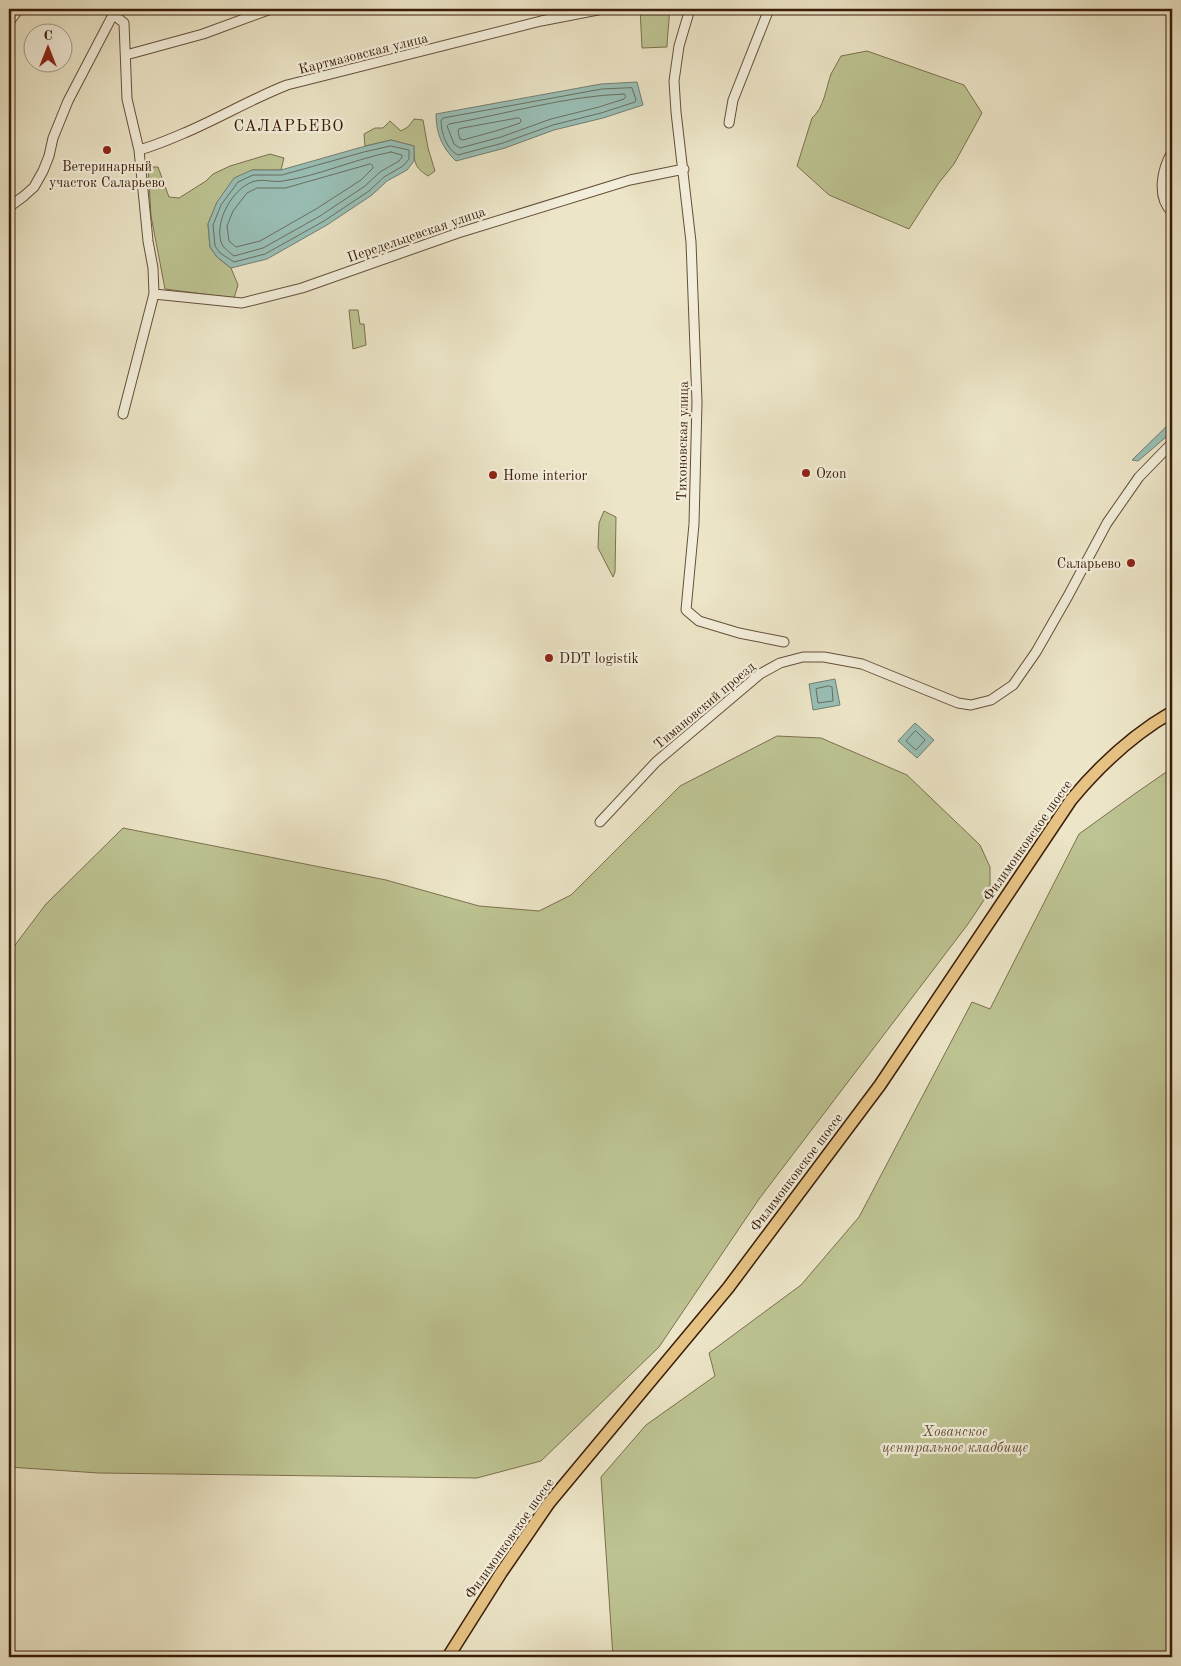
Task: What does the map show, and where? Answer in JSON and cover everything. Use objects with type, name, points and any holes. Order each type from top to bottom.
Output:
[{"type":"main road","name":"Филимонковское шоссе","points":[[448,1657],[501,1573],[549,1503],[728,1288],[880,1085],[1071,800],[1105,762],[1127,742],[1172,712]]},
{"type":"street","points":[[9,22],[19,9]]},
{"type":"street","points":[[126,55],[203,34],[271,9]]},
{"type":"street","name":"Картмазовская улица","points":[[139,150],[151,147],[188,131],[287,85],[541,21],[603,9]]},
{"type":"street","points":[[684,169],[676,112],[674,81],[679,46],[690,9]]},
{"type":"street","points":[[729,123],[734,100],[769,9]]},
{"type":"street","points":[[9,207],[34,186],[49,156],[52,138],[68,101],[115,12],[124,22],[127,99],[139,150],[153,268],[154,294],[123,414]]},
{"type":"street","points":[[1172,152],[1167,160],[1161,185],[1165,206],[1172,212]]},
{"type":"street","name":"Передельцевская улица","points":[[154,294],[242,303],[302,288],[458,233],[630,180],[684,169]]},
{"type":"street","name":"Тихоновская улица","points":[[684,169],[691,242],[697,402],[694,524],[686,610],[699,621],[739,633],[784,642]]},
{"type":"street","name":"Тимановский проезд","points":[[600,822],[656,762],[760,674],[780,663],[802,657],[824,657],[862,664],[958,703],[971,705],[991,700],[1013,686],[1036,652],[1107,523],[1139,477],[1172,443]]},
{"type":"green space","points":[[640,9],[669,9],[667,47],[642,48]]},
{"type":"green space","points":[[867,51],[964,85],[982,113],[954,164],[938,184],[909,229],[829,195],[797,166],[812,118],[822,103],[831,74],[841,56]]},
{"type":"green space","points":[[414,119],[423,120],[428,148],[435,171],[428,176],[417,167],[414,146],[391,140],[365,146],[364,134],[375,128],[383,128],[390,121],[401,131],[408,127]]},
{"type":"green space","points":[[270,154],[284,158],[281,170],[252,170],[217,202],[208,224],[210,247],[217,257],[231,268],[238,285],[234,298],[165,289],[151,216],[148,167],[158,167],[169,197],[179,198],[206,181],[213,174],[230,166]]},
{"type":"green space","points":[[349,310],[358,310],[360,324],[364,324],[366,345],[353,349]]},
{"type":"green space","points":[[604,511],[616,517],[615,572],[613,577],[598,548],[599,523]]},
{"type":"green space","points":[[777,736],[821,738],[907,775],[980,845],[990,867],[990,891],[968,924],[759,1199],[659,1347],[541,1461],[477,1478],[99,1473],[9,1467],[9,953],[46,904],[123,828],[386,880],[479,906],[539,911],[571,895],[680,786]]},
{"type":"green space","name":"Хованское центральное кладбище","points":[[1172,768],[1172,1657],[613,1657],[601,1477],[646,1425],[715,1376],[709,1353],[801,1285],[859,1217],[972,1002],[990,1009],[1079,834]]},
{"type":"water","points":[[637,82],[643,105],[603,118],[554,130],[505,148],[456,161],[447,151],[437,128],[436,114],[601,84]]},
{"type":"water","points":[[391,140],[414,146],[414,161],[407,170],[387,181],[372,195],[327,225],[267,259],[231,268],[217,257],[210,247],[208,224],[217,202],[234,178],[252,170],[281,170]]},
{"type":"water","points":[[1172,421],[1172,432],[1138,461],[1132,460]]},
{"type":"water","points":[[835,679],[840,705],[813,710],[809,684]]},
{"type":"water","points":[[915,723],[934,740],[917,758],[898,741]]},
{"type":"place","name":"Ветеринарный участок Саларьево","points":[[107,150]]},
{"type":"place","name":"Ozon","points":[[806,473]]},
{"type":"place","name":"Home interior","points":[[493,475]]},
{"type":"place","name":"Саларьево","points":[[1131,563]]},
{"type":"place","name":"DDT logistik","points":[[549,658]]},
{"type":"district","name":"САЛАРЬЕВО","points":[[289,125]]}]
